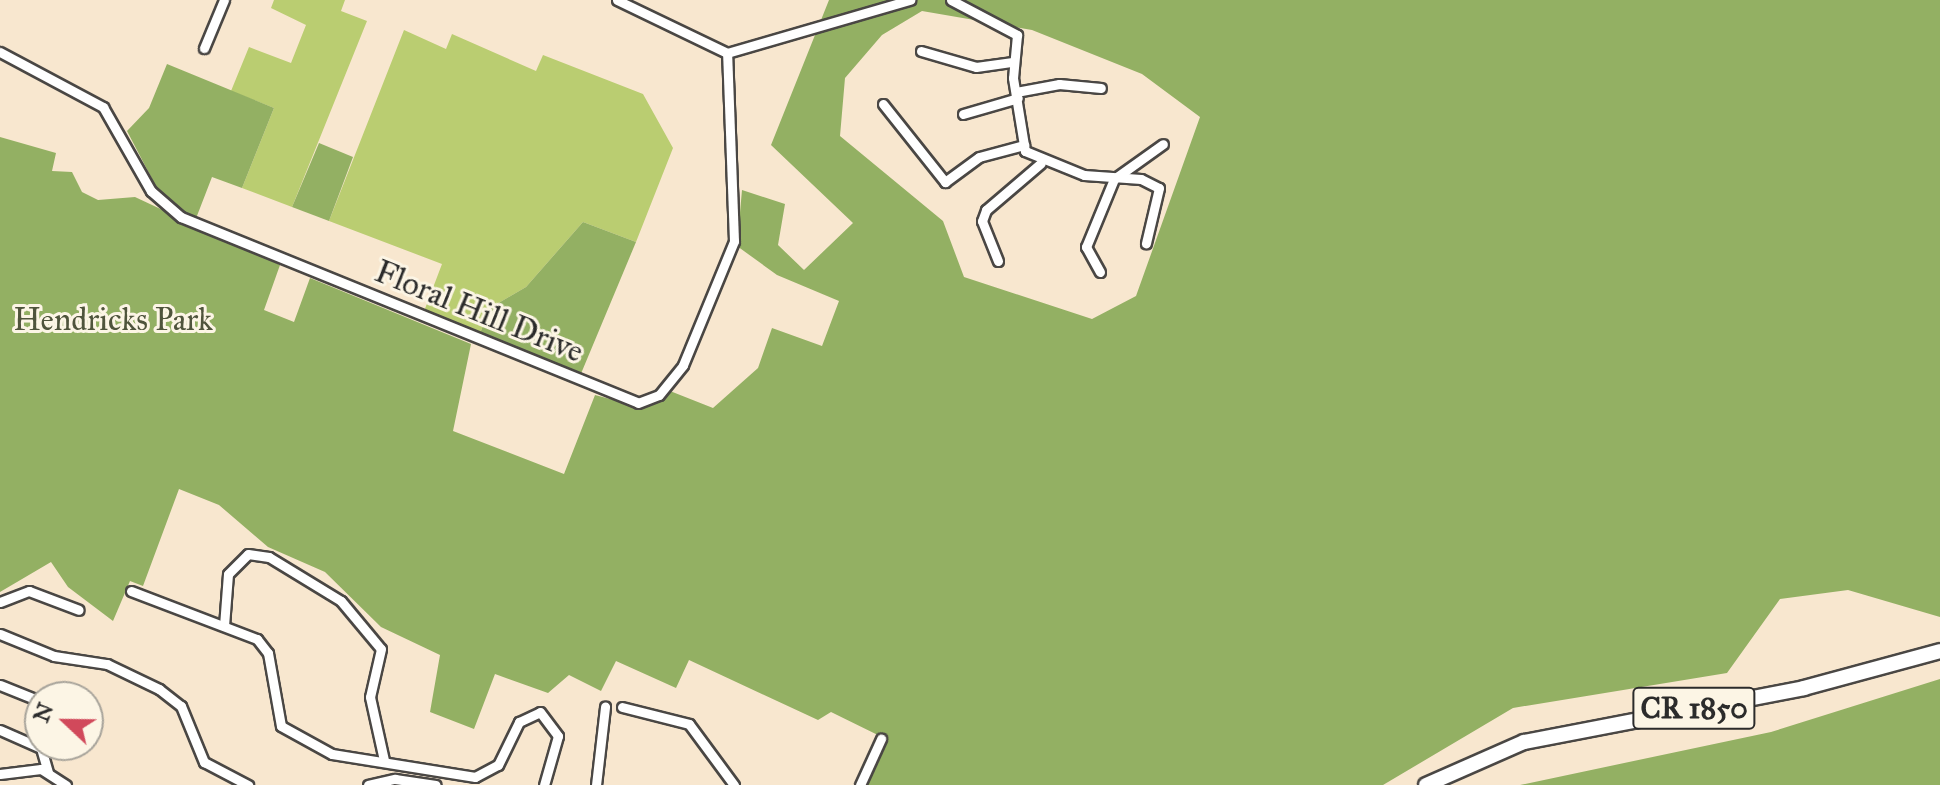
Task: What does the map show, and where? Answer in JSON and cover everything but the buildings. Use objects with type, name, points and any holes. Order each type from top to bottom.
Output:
[{"type":"main road","name":"CR 1850","points":[[1426,785],[1451,771],[1557,734],[1804,688],[1940,651]]},
{"type":"main road","points":[[1434,785],[1451,771]]},
{"type":"street","points":[[204,48],[224,0]]},
{"type":"street","points":[[617,0],[727,53],[910,0]]},
{"type":"street","points":[[951,0],[1017,35],[1013,62],[1024,145],[1041,163],[1159,188],[1146,243]]},
{"type":"street","points":[[921,51],[976,67],[1013,62]]},
{"type":"street","name":"Floral Hill Drive","points":[[0,52],[103,107],[151,191],[181,217],[638,403],[659,395],[683,365],[734,241],[727,53]]},
{"type":"street","points":[[963,114],[1059,84],[1101,88]]},
{"type":"street","points":[[883,104],[945,182],[979,157],[1024,145]]},
{"type":"street","points":[[1100,272],[1086,247],[1114,179],[1163,144]]},
{"type":"street","points":[[998,261],[982,221],[986,210],[1041,163]]},
{"type":"street","points":[[224,626],[228,574],[248,554],[269,557],[341,601],[381,649],[370,697],[384,760]]},
{"type":"street","points":[[0,602],[29,591],[79,610]]},
{"type":"street","points":[[131,591],[224,626],[265,646],[272,710],[285,732],[332,754],[384,760],[455,781],[498,765],[519,722],[540,712],[558,736],[544,785]]},
{"type":"street","points":[[0,634],[54,656],[107,664],[159,689],[181,706],[204,762],[248,785]]},
{"type":"street","points":[[0,685],[24,695]]},
{"type":"street","points":[[596,785],[605,707]]},
{"type":"street","points":[[622,707],[689,724],[734,785]]},
{"type":"street","points":[[0,733],[15,736],[46,753],[48,772]]},
{"type":"street","points":[[860,785],[881,739]]},
{"type":"street","points":[[0,774],[48,772],[64,783]]},
{"type":"street","points":[[368,785],[395,779],[436,785]]},
{"type":"green space","points":[[274,0],[345,0],[341,11],[367,21],[292,207],[242,188],[274,108],[231,91],[249,47],[291,63],[306,25],[271,8]]},
{"type":"green space","name":"Hendricks Park","points":[[829,0],[1940,0],[1940,617],[1848,590],[1780,599],[1727,673],[1513,708],[1383,785],[867,785],[888,740],[831,712],[818,720],[689,660],[676,688],[616,661],[601,691],[569,675],[548,693],[495,674],[474,729],[430,712],[440,655],[381,627],[325,572],[268,547],[219,505],[179,489],[143,586],[130,581],[113,621],[68,587],[51,562],[0,592],[0,137],[56,153],[52,171],[72,172],[82,192],[98,200],[135,197],[280,265],[264,310],[294,322],[310,278],[471,344],[453,431],[564,474],[595,395],[644,408],[670,391],[713,408],[758,368],[772,328],[822,346],[839,301],[777,275],[737,246],[742,190],[785,204],[778,245],[804,270],[853,223],[771,145]],"holes":[[[922,11],[1032,30],[1142,74],[1200,117],[1136,296],[1092,319],[964,277],[943,221],[840,136],[845,78],[882,35]]]},
{"type":"green space","points":[[404,30],[446,49],[452,34],[536,71],[543,55],[643,94],[673,148],[636,242],[583,222],[526,287],[490,308],[479,336],[423,314],[442,264],[329,221]]},
{"type":"green space","points":[[167,64],[274,108],[242,188],[212,177],[195,221],[162,198],[127,131],[149,108]]},
{"type":"green space","points":[[319,143],[353,157],[329,221],[292,207]]},
{"type":"green space","points":[[583,222],[636,242],[580,376],[479,336],[490,308],[526,287]]},
{"type":"green space","points":[[1940,679],[1940,785],[1520,785],[1771,732]]}]
